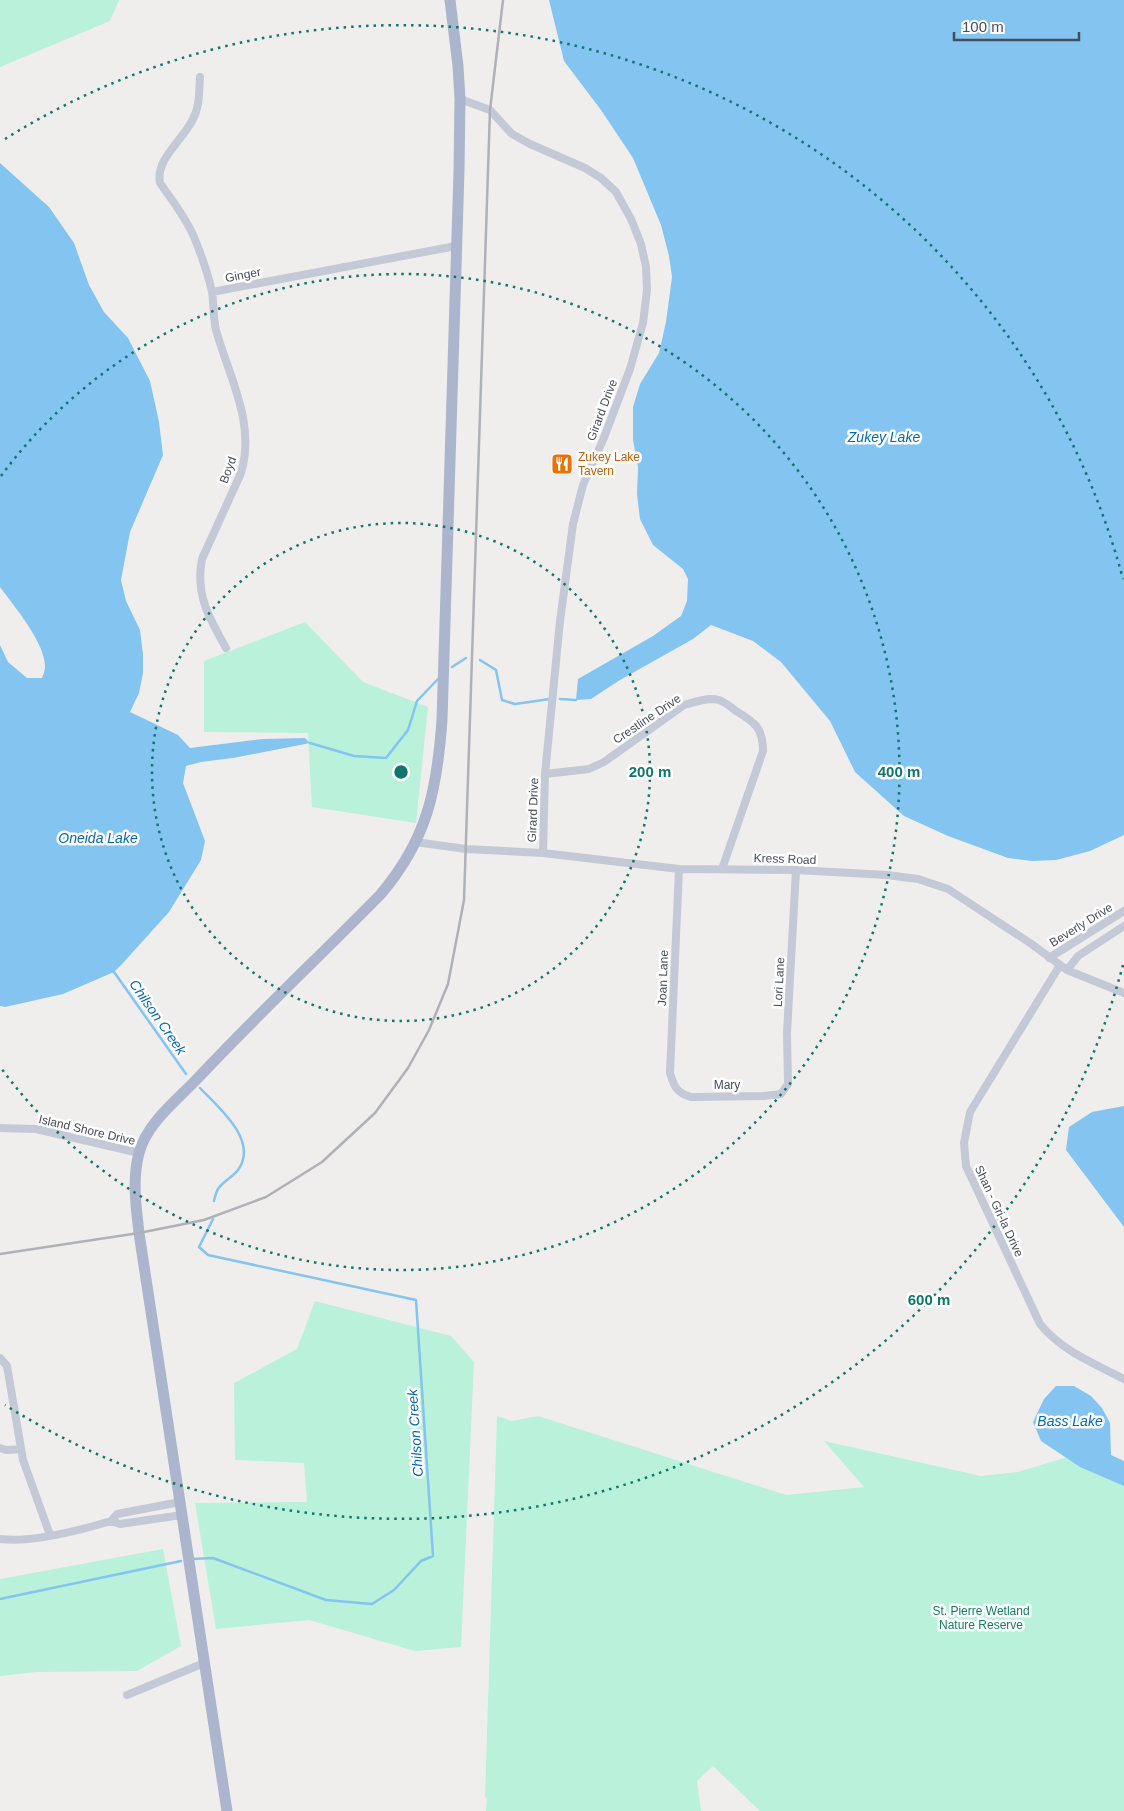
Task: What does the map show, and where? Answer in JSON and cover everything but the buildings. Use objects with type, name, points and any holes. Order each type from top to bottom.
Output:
[{"type":"main road","points":[[227,1811],[134,1195],[135,1178],[139,1153],[146,1138],[164,1113],[247,1025],[380,895],[402,867],[426,820],[433,796],[440,743],[460,99],[450,0]]},
{"type":"street","name":"Ginger","points":[[200,77],[197,109],[193,121],[164,160],[158,174],[160,183],[194,236],[212,292],[456,246]]},
{"type":"street","name":"Girard Drive","points":[[460,99],[490,110],[512,134],[525,142],[585,168],[601,178],[616,192],[631,219],[641,244],[646,267],[647,290],[643,323],[630,369],[583,486],[573,524],[560,621],[545,774],[543,853]]},
{"type":"street","name":"Boyd","points":[[212,292],[212,314],[244,417],[246,442],[245,460],[241,473],[202,559],[199,572],[200,590],[205,608],[226,648]]},
{"type":"street","name":"Crestline Drive","points":[[545,774],[589,769],[604,762],[684,705],[698,701],[720,700],[753,722],[759,729],[763,740],[763,750],[722,869]]},
{"type":"street","name":"Kress Road","points":[[415,842],[466,849],[543,853],[679,869],[796,870],[887,875],[918,879],[948,889],[1006,926],[1067,970],[1124,993]]},
{"type":"street","name":"Joan Lane","points":[[675,1088],[670,1073],[679,869]]},
{"type":"street","name":"Lori Lane","points":[[781,1094],[788,1084],[787,1033],[796,870]]},
{"type":"street","name":"Beverly Drive","points":[[1049,958],[1124,911]]},
{"type":"street","points":[[1067,970],[1078,956],[1124,926]]},
{"type":"street","name":"Shan - Gri-la Drive","points":[[1060,965],[970,1112],[964,1143],[966,1166],[1040,1324],[1051,1338],[1062,1346],[1124,1379]]},
{"type":"street","name":"Mary","points":[[675,1088],[683,1095],[691,1096],[764,1096],[781,1094]]},
{"type":"street","name":"Island Shore Drive","points":[[0,1128],[36,1129],[139,1153]]},
{"type":"street","points":[[0,1358],[7,1366],[21,1449],[27,1472],[50,1534]]},
{"type":"street","points":[[0,1448],[6,1450],[21,1449]]},
{"type":"street","points":[[0,1538],[15,1540],[79,1530],[111,1521],[117,1514],[180,1502]]},
{"type":"street","points":[[111,1521],[120,1524],[182,1515]]},
{"type":"street","points":[[127,1695],[204,1664]]},
{"type":"green space","points":[[0,0],[119,0],[110,21],[0,67]]},
{"type":"green space","points":[[305,622],[363,682],[428,707],[416,823],[312,807],[308,733],[204,732],[204,661]]},
{"type":"green space","points":[[315,1301],[451,1336],[474,1362],[461,1647],[415,1651],[309,1620],[216,1629],[195,1503],[307,1502],[304,1463],[235,1460],[234,1383],[297,1349]]},
{"type":"green space","name":"St. Pierre Wetland Nature Reserve","points":[[497,1416],[512,1421],[538,1416],[786,1495],[864,1487],[824,1441],[981,1476],[1018,1472],[1074,1455],[1124,1479],[1124,1811],[760,1811],[713,1766],[697,1781],[701,1811],[486,1811]]},
{"type":"green space","points":[[163,1549],[181,1646],[137,1671],[36,1672],[0,1676],[0,1579]]},
{"type":"water","name":"Zukey Lake","points":[[549,0],[1124,0],[1124,835],[1090,851],[1056,860],[1032,861],[1008,858],[948,836],[904,816],[855,772],[830,721],[781,662],[753,641],[711,625],[693,639],[620,680],[591,699],[576,700],[578,679],[653,636],[681,616],[687,601],[688,579],[683,569],[653,545],[640,519],[637,494],[638,467],[633,440],[633,407],[640,384],[659,353],[666,322],[672,277],[669,256],[661,225],[633,158],[601,110],[564,61]]},
{"type":"water","name":"Oneida Lake","points":[[0,163],[49,207],[74,243],[89,285],[104,312],[128,338],[150,381],[159,422],[163,455],[130,532],[121,580],[126,601],[140,630],[143,654],[143,673],[139,693],[130,712],[178,735],[190,748],[263,739],[305,738],[310,743],[186,766],[183,783],[205,841],[201,860],[169,912],[114,972],[63,994],[5,1007],[0,1006],[0,645],[8,662],[27,678],[42,678],[45,667],[44,658],[35,637],[0,587]]},
{"type":"water","points":[[1124,1106],[1124,1227],[1066,1150],[1069,1127],[1092,1112]]},
{"type":"water","name":"Bass Lake","points":[[1056,1386],[1074,1386],[1091,1396],[1102,1408],[1110,1423],[1111,1455],[1124,1461],[1124,1486],[1080,1467],[1041,1441],[1033,1422],[1044,1399]]},
{"type":"waterway","points":[[452,667],[466,658]]},
{"type":"waterway","points":[[480,660],[496,670],[502,700],[515,704],[550,699]]},
{"type":"waterway","points":[[310,743],[354,756],[386,758],[408,730],[417,701],[438,679]]},
{"type":"waterway","points":[[560,699],[576,700]]},
{"type":"waterway","name":"Chilson Creek","points":[[114,972],[186,1074]]},
{"type":"waterway","name":"Chilson Creek","points":[[200,1088],[226,1115],[234,1126],[244,1148],[243,1159],[238,1170],[220,1186],[214,1201]]},
{"type":"waterway","name":"Chilson Creek","points":[[192,1559],[213,1558],[326,1600],[372,1604],[394,1590],[421,1561],[433,1556],[416,1300],[208,1255],[199,1247],[213,1219]]},
{"type":"waterway","name":"Chilson Creek","points":[[0,1599],[181,1561]]},
{"type":"railway","points":[[0,1254],[139,1233],[204,1220],[266,1197],[322,1162],[375,1113],[408,1068],[429,1030],[448,984],[464,900],[490,110],[503,0]]},
{"type":"place","name":"Zukey Lake Tavern","points":[[562,464]]}]
